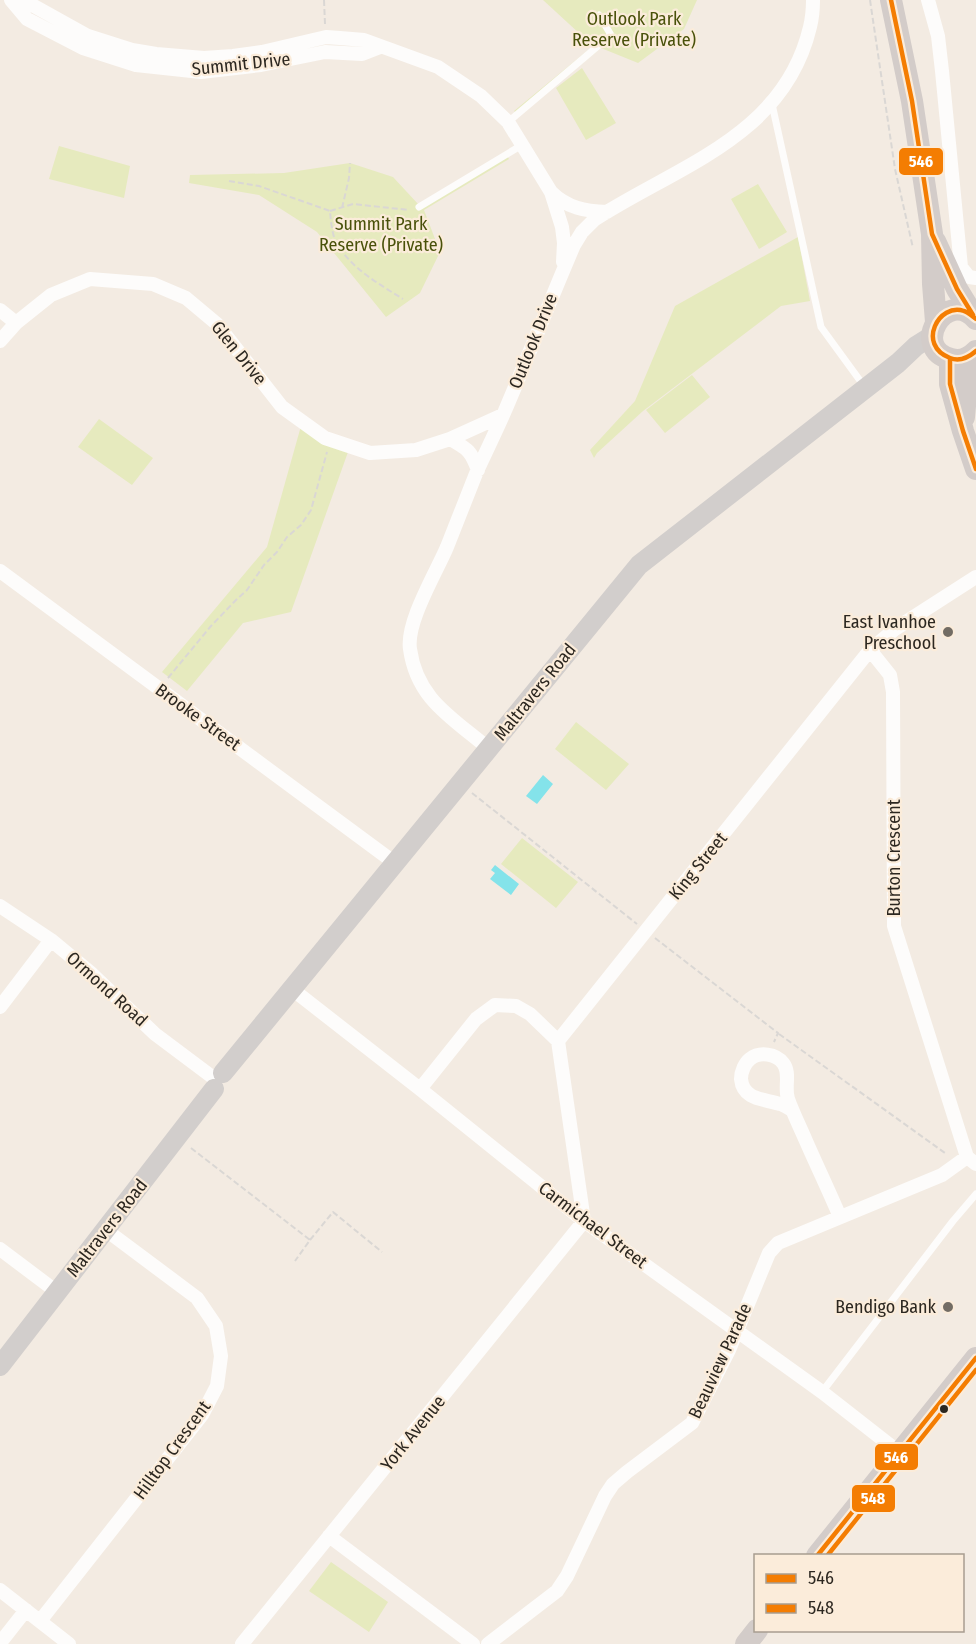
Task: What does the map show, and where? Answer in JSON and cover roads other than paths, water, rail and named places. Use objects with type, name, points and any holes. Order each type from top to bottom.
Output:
[{"type":"main road","points":[[891,0],[912,101],[932,234],[934,329],[937,350],[964,355],[968,383],[963,431],[976,469]]},
{"type":"main road","points":[[932,234],[957,289],[974,317]]},
{"type":"main road","points":[[934,329],[942,316],[954,310],[963,310],[974,317]]},
{"type":"main road","points":[[819,1554],[976,1358]]},
{"type":"main road","points":[[746,1644],[755,1632]]},
{"type":"street","name":"Summit Drive","points":[[11,0],[27,19],[83,48],[136,65],[201,72],[261,65],[325,52],[362,54],[380,46]]},
{"type":"street","name":"Summit Drive","points":[[23,0],[88,36],[132,50],[156,54],[204,58],[233,56],[326,38],[364,40],[438,67],[481,96],[508,122],[551,192],[562,226],[563,270]]},
{"type":"street","name":"Outlook Drive","points":[[489,749],[429,698],[421,686],[413,665],[409,645],[413,623],[563,270],[582,232],[594,220],[686,169],[748,127],[772,104],[800,60],[811,26],[813,0]]},
{"type":"street","points":[[928,0],[938,36],[962,267],[969,277],[976,278]]},
{"type":"street","name":"Summit Drive","points":[[551,192],[565,204],[589,211],[607,212]]},
{"type":"street","name":"Glen Drive","points":[[0,341],[16,322],[51,295],[90,279],[153,284],[186,298],[217,324],[282,406],[325,438],[370,453],[416,450],[450,439],[503,415]]},
{"type":"street","points":[[0,310],[16,322]]},
{"type":"street","name":"Maltravers Road","points":[[0,1366],[106,1230],[216,1079],[639,565],[898,363],[934,329]]},
{"type":"street","name":"Maltravers Road","points":[[898,363],[929,356],[964,355]]},
{"type":"street","points":[[450,439],[472,455],[478,470]]},
{"type":"street","name":"Brooke Street","points":[[0,571],[395,863]]},
{"type":"street","name":"King Street","points":[[558,1041],[870,651],[895,629],[976,577]]},
{"type":"street","name":"Burton Crescent","points":[[870,651],[890,675],[893,692],[894,926],[971,1160]]},
{"type":"street","name":"Ormond Road","points":[[0,906],[51,940],[92,974],[155,1034],[216,1079]]},
{"type":"street","points":[[0,1007],[51,940]]},
{"type":"street","name":"Carmichael Street","points":[[292,989],[584,1221],[822,1392],[900,1453]]},
{"type":"street","points":[[420,1089],[476,1019],[495,1005],[516,1006],[530,1014],[558,1041],[584,1221]]},
{"type":"street","points":[[792,1110],[781,1104],[752,1097],[746,1092],[741,1079],[744,1066],[755,1056],[768,1054],[776,1057],[786,1069],[787,1096],[792,1110],[840,1217]]},
{"type":"street","name":"Beauview Parade","points":[[496,1642],[557,1591],[567,1576],[613,1484],[692,1423],[729,1350],[769,1253],[778,1242],[942,1175],[971,1160]]},
{"type":"street","name":"York Avenue","points":[[242,1644],[584,1221]]},
{"type":"street","name":"Hilltop Crescent","points":[[40,1621],[202,1415],[217,1386],[221,1356],[216,1326],[197,1298],[106,1230]]},
{"type":"street","points":[[0,1249],[57,1292]]},
{"type":"street","points":[[329,1536],[473,1644]]},
{"type":"street","points":[[0,1590],[69,1644]]},
{"type":"street","points":[[0,1643],[26,1610]]},
{"type":"lane","points":[[508,122],[611,35],[599,15]]},
{"type":"lane","points":[[772,104],[821,327],[866,388]]},
{"type":"lane","points":[[419,207],[522,145]]},
{"type":"lane","points":[[822,1392],[976,1194]]},
{"type":"water","points":[[543,775],[553,784],[537,804],[526,796]]},
{"type":"water","points":[[495,865],[519,884],[511,895],[490,879],[495,873],[491,870]]},
{"type":"place","name":"East Ivanhoe Preschool","points":[[948,632]]},
{"type":"place","name":"Bendigo Bank","points":[[948,1307]]},
{"type":"park label","name":"Outlook Park Reserve (Private)","points":[[634,29]]},
{"type":"park label","name":"Summit Park Reserve (Private)","points":[[381,234]]}]
